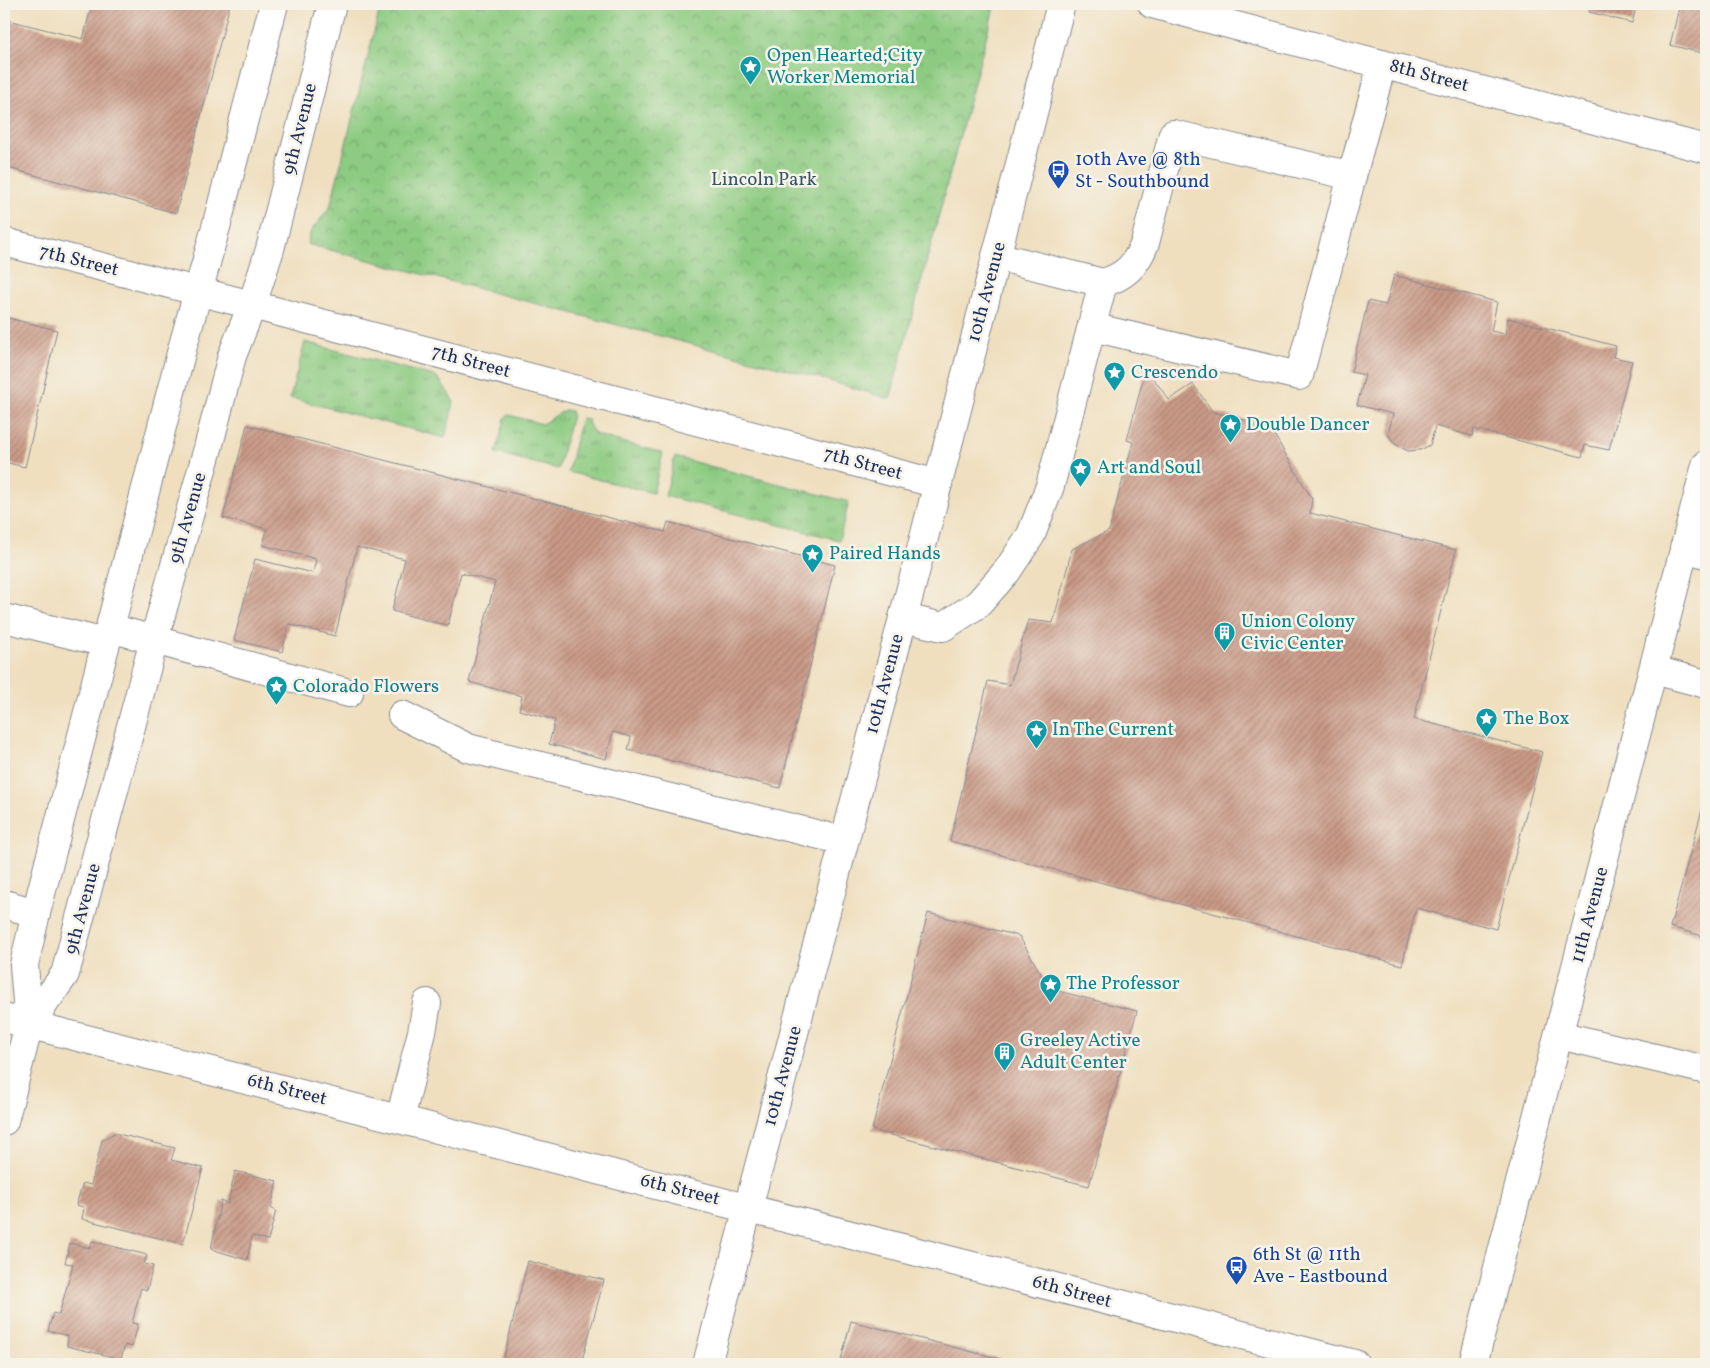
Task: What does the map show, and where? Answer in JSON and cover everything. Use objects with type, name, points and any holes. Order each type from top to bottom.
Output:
[{"type":"street","name":"9th Avenue","points":[[4,1121],[24,965],[36,912],[178,362],[274,4]]},
{"type":"street","name":"9th Avenue","points":[[17,1021],[65,974],[154,640],[206,458],[232,356],[252,305],[270,249],[332,4]]},
{"type":"street","name":"10th Avenue","points":[[707,1364],[938,484],[1061,4]]},
{"type":"street","name":"8th Street","points":[[1152,4],[1706,148]]},
{"type":"street","points":[[1092,327],[1299,376],[1382,64]]},
{"type":"street","points":[[996,256],[1103,283],[1117,279],[1131,268],[1139,257],[1145,243],[1173,134],[1352,176]]},
{"type":"street","name":"7th Street","points":[[4,242],[938,484]]},
{"type":"street","points":[[903,618],[943,627],[978,604],[1007,571],[1031,535],[1050,486],[1103,283]]},
{"type":"street","name":"11th Avenue","points":[[1473,1364],[1654,670],[1695,551],[1706,465]]},
{"type":"street","points":[[4,618],[108,635],[154,640],[349,693]]},
{"type":"street","points":[[1654,670],[1706,684]]},
{"type":"street","points":[[402,715],[468,748],[844,841]]},
{"type":"street","points":[[4,904],[36,912]]},
{"type":"street","points":[[400,1119],[422,1032],[427,1003]]},
{"type":"street","name":"6th Street","points":[[17,1021],[1355,1364]]},
{"type":"street","points":[[1559,1035],[1706,1070]]},
{"type":"green space","name":"Lincoln Park","points":[[381,4],[995,4],[890,399],[809,375],[307,244],[311,231],[330,207]]},
{"type":"green space","points":[[305,342],[434,376],[440,380],[454,402],[445,438],[290,398]]},
{"type":"green space","points":[[565,410],[571,411],[572,415],[558,469],[496,453],[505,418],[509,415],[542,424]]},
{"type":"green space","points":[[581,418],[588,419],[589,425],[596,435],[663,453],[653,493],[568,472]]},
{"type":"green space","points":[[675,457],[849,502],[839,540],[665,496]]},
{"type":"building","points":[[92,4],[230,4],[176,213],[4,167],[4,19],[83,39]]},
{"type":"building","points":[[1591,4],[1637,4],[1632,23],[1589,12]]},
{"type":"building","points":[[1680,4],[1706,4],[1706,54],[1670,45]]},
{"type":"building","points":[[1394,275],[1497,302],[1491,331],[1505,334],[1508,318],[1616,346],[1613,357],[1632,361],[1609,450],[1585,445],[1582,457],[1474,429],[1472,436],[1435,426],[1430,445],[1420,450],[1408,451],[1395,444],[1388,434],[1393,414],[1357,405],[1365,375],[1351,372],[1368,301],[1386,305]]},
{"type":"building","points":[[4,317],[57,330],[25,467],[4,462]]},
{"type":"building","name":"Union Colony Civic Center","points":[[1146,368],[1169,400],[1193,384],[1213,412],[1269,426],[1312,499],[1310,513],[1456,550],[1414,719],[1542,752],[1496,929],[1416,908],[1402,965],[950,841],[988,681],[1010,685],[1028,620],[1053,623],[1072,549],[1109,531],[1133,442],[1127,440]]},
{"type":"building","points":[[247,425],[665,532],[668,522],[835,565],[780,788],[628,750],[631,737],[613,732],[606,759],[549,744],[555,720],[519,710],[522,696],[469,682],[495,582],[461,573],[448,625],[437,623],[392,611],[405,559],[357,547],[335,636],[289,624],[282,652],[234,640],[255,559],[313,573],[316,559],[263,545],[267,529],[223,518]]},
{"type":"building","points":[[1706,795],[1706,937],[1670,927]]},
{"type":"building","name":"Greeley Active Adult Center","points":[[928,913],[1019,936],[1050,989],[1137,1011],[1089,1186],[872,1130]]},
{"type":"building","points":[[114,1133],[175,1148],[171,1160],[203,1168],[183,1244],[82,1219],[84,1207],[76,1205],[83,1183],[91,1185],[102,1140]]},
{"type":"building","points":[[235,1171],[277,1181],[271,1208],[276,1211],[268,1240],[252,1236],[247,1260],[211,1249],[221,1200],[228,1204]]},
{"type":"building","points":[[92,1241],[147,1255],[144,1264],[153,1266],[147,1290],[141,1288],[132,1323],[138,1324],[132,1347],[125,1345],[121,1359],[67,1346],[68,1336],[48,1331],[53,1313],[59,1315],[73,1264],[65,1263],[70,1243],[90,1248]]},
{"type":"building","points":[[528,1261],[604,1280],[581,1364],[502,1364]]},
{"type":"building","points":[[851,1321],[1020,1364],[840,1364]]},
{"type":"place","name":"Open Hearted;City Worker Memorial","points":[[751,86]]},
{"type":"place","name":"10th Ave @ 8th St - Southbound","points":[[1059,190]]},
{"type":"place","name":"Crescendo","points":[[1115,392]]},
{"type":"place","name":"Double Dancer","points":[[1230,444]]},
{"type":"place","name":"Art and Soul","points":[[1081,487]]},
{"type":"place","name":"Paired Hands","points":[[813,573]]},
{"type":"place","name":"Union Colony Civic Center","points":[[1225,652]]},
{"type":"place","name":"Colorado Flowers","points":[[277,706]]},
{"type":"place","name":"The Box","points":[[1487,738]]},
{"type":"place","name":"In The Current","points":[[1036,749]]},
{"type":"place","name":"The Professor","points":[[1050,1003]]},
{"type":"place","name":"Greeley Active Adult Center","points":[[1004,1071]]},
{"type":"place","name":"6th St @ 11th Ave - Eastbound","points":[[1237,1285]]}]
